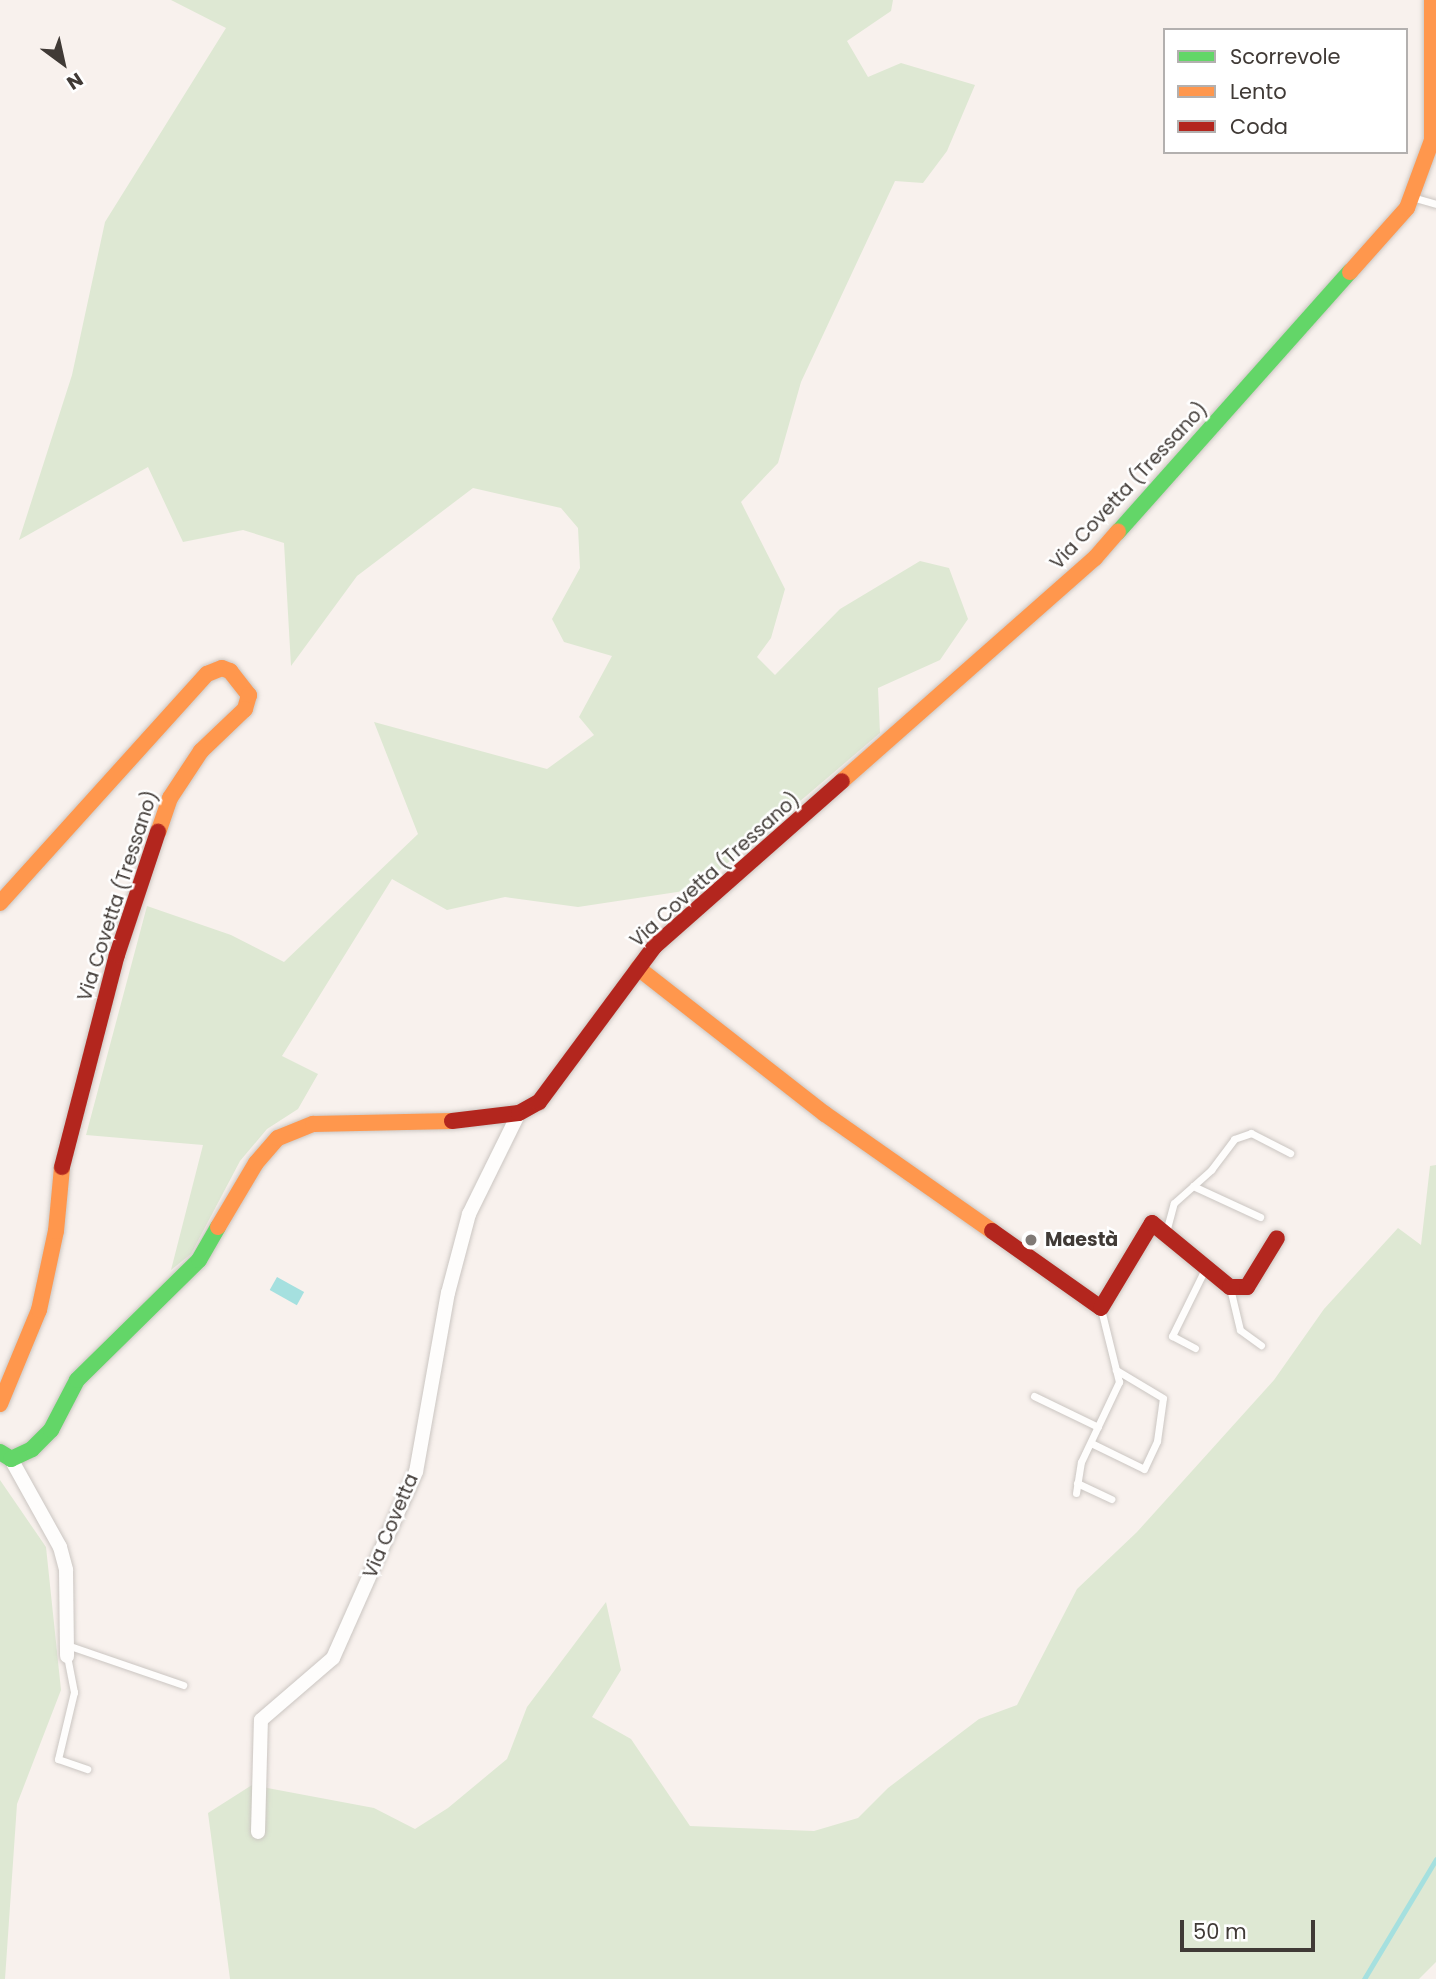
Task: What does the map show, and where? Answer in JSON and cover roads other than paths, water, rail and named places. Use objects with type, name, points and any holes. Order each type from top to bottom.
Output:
[{"type":"street","name":"Via Covetta (Tressano)","points":[[5,1456],[32,1449],[51,1430],[77,1380],[199,1260],[256,1163],[278,1138],[313,1124],[476,1120],[519,1113],[552,1088],[655,946],[1095,558],[1407,208],[1432,140],[1432,0]]},
{"type":"street","name":"Via Covetta (Tressano)","points":[[0,903],[208,674],[222,668],[230,671],[245,685],[249,695],[245,709],[201,751],[165,811],[117,955],[79,1091],[64,1152],[56,1231],[39,1310],[0,1404]]},
{"type":"street","name":"Via Covetta (Tressano)","points":[[638,968],[825,1114],[1101,1308]]},
{"type":"street","name":"Via Covetta","points":[[258,1832],[261,1720],[333,1657],[416,1472],[448,1293],[469,1214],[519,1113]]},
{"type":"street","points":[[1101,1308],[1152,1223],[1230,1287],[1247,1287],[1277,1238]]},
{"type":"street","points":[[5,1456],[60,1547],[66,1570],[67,1650]]},
{"type":"lane","points":[[1412,197],[1436,204]]},
{"type":"lane","points":[[1166,1232],[1174,1203],[1234,1139],[1251,1133],[1290,1153]]},
{"type":"lane","points":[[1193,1185],[1260,1217]]},
{"type":"lane","points":[[1195,1348],[1172,1336],[1206,1266]]},
{"type":"lane","points":[[1230,1287],[1240,1330],[1261,1345]]},
{"type":"lane","points":[[1076,1493],[1091,1443],[1119,1382],[1101,1308]]},
{"type":"lane","points":[[1091,1443],[1144,1469],[1157,1441],[1163,1398],[1116,1370]]},
{"type":"lane","points":[[1034,1396],[1098,1427]]},
{"type":"lane","points":[[1077,1483],[1112,1499]]},
{"type":"lane","points":[[87,1769],[58,1759],[74,1692],[67,1650],[183,1685]]},
{"type":"water","points":[[277,1277],[304,1292],[297,1305],[270,1290]]},
{"type":"waterway","points":[[1364,1979],[1436,1859]]},
{"type":"place","name":"Maestà","points":[[1031,1240]]}]
